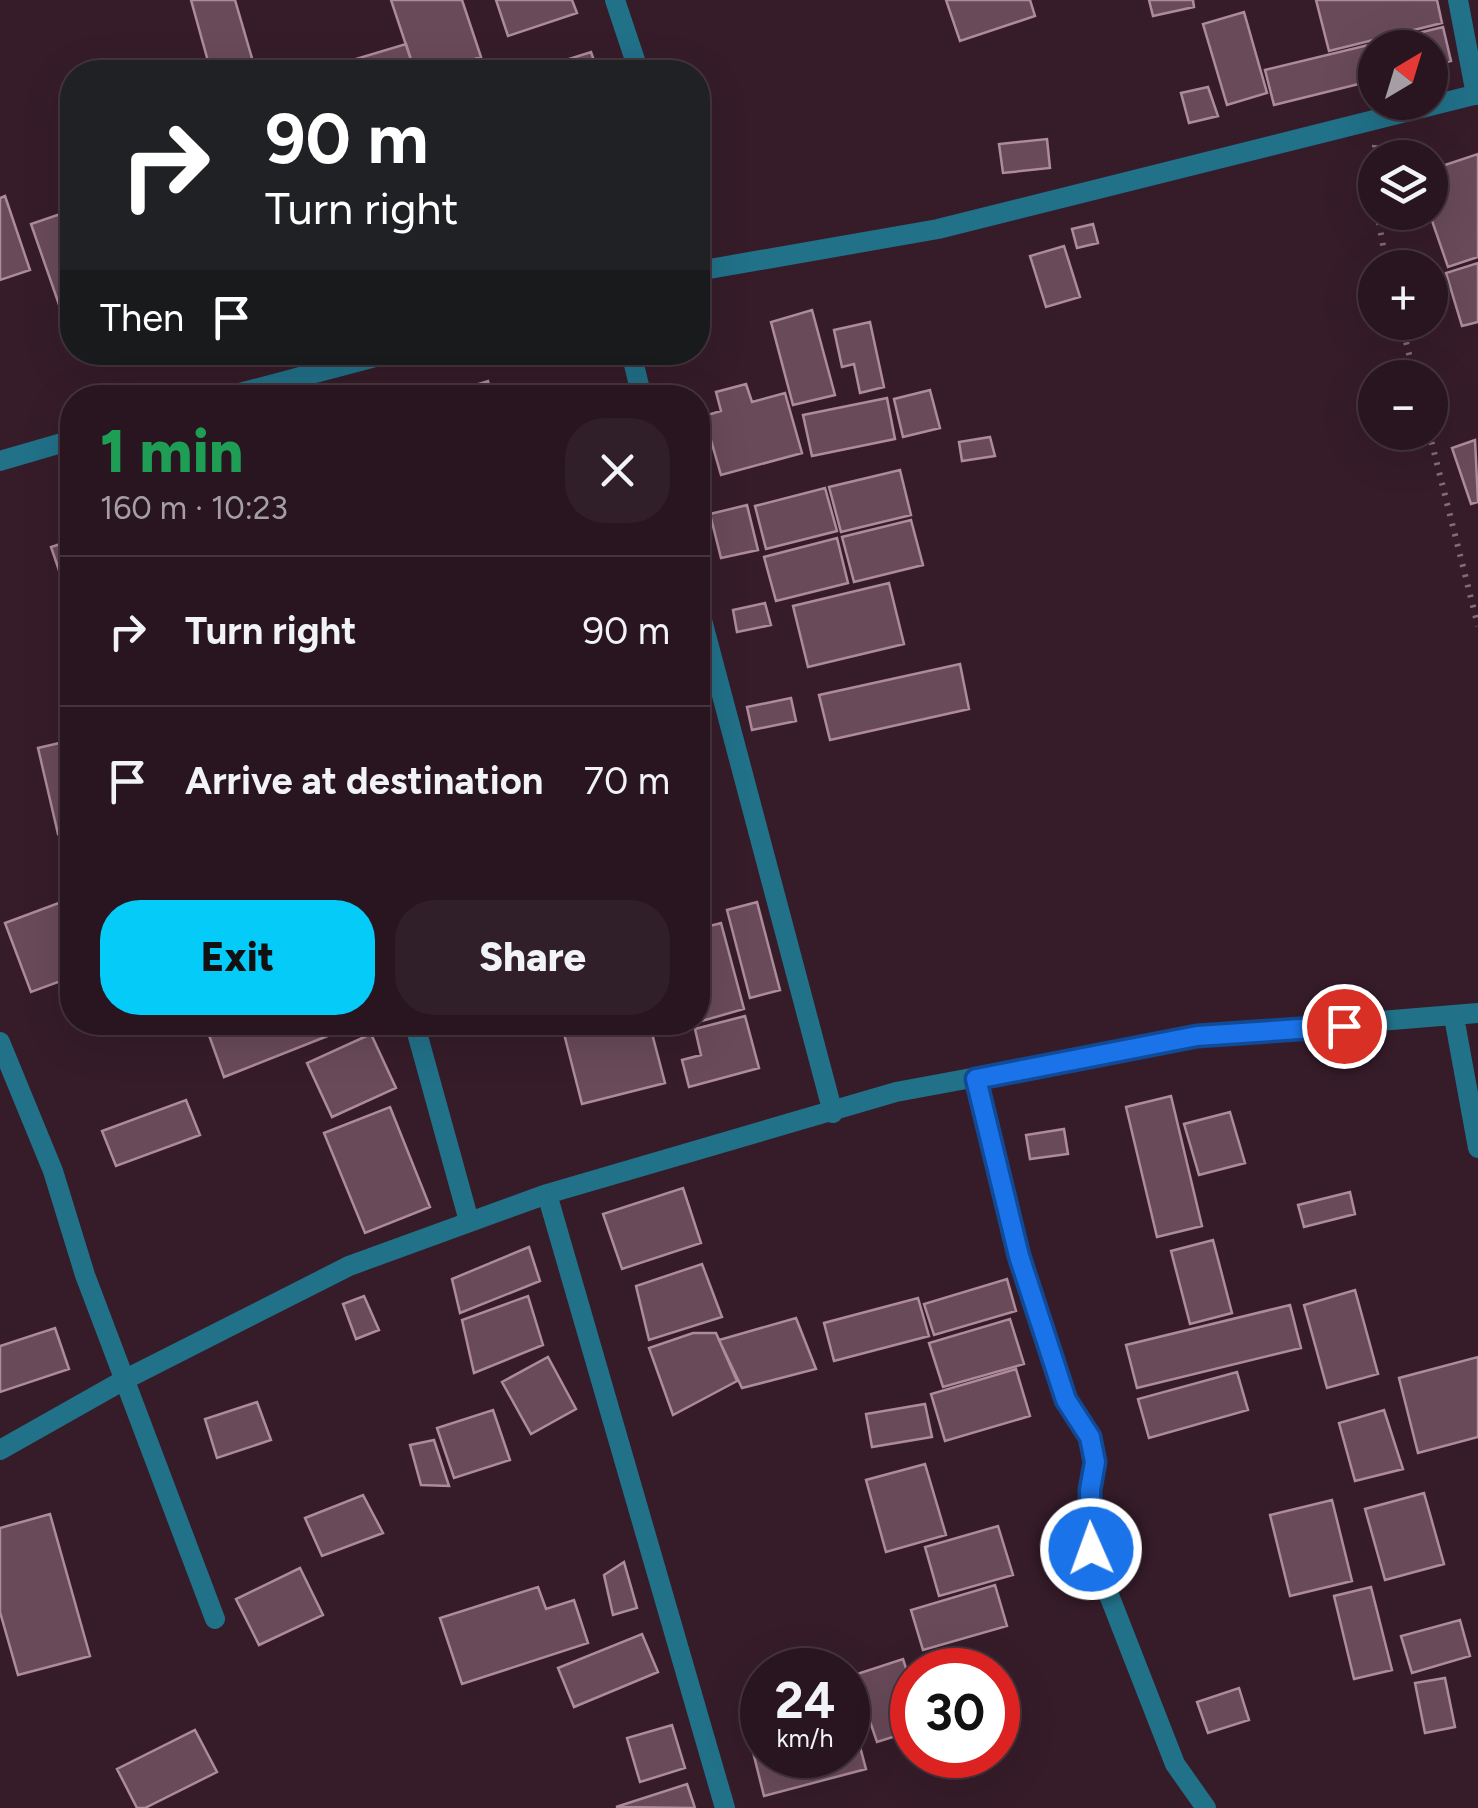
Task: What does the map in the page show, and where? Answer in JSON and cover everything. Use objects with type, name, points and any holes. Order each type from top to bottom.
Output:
[{"type":"street","points":[[615,0],[635,60]]},
{"type":"street","points":[[1448,101],[1477,94],[1458,0]]},
{"type":"street","points":[[710,268],[938,229],[1370,120]]},
{"type":"street","points":[[271,385],[345,365]]},
{"type":"street","points":[[0,461],[60,444]]},
{"type":"street","points":[[710,650],[832,1113]]},
{"type":"street","points":[[0,1450],[124,1380],[350,1266],[547,1194],[896,1092],[1197,1036],[1454,1018],[1478,1013]]},
{"type":"street","points":[[1454,1018],[1478,1148]]},
{"type":"street","points":[[418,1035],[469,1221]]},
{"type":"street","points":[[0,1042],[53,1172],[124,1380],[215,1620]]},
{"type":"street","points":[[976,1079],[1019,1256],[1066,1400],[1090,1437],[1095,1462],[1090,1490],[1091,1549],[1175,1764],[1206,1808]]},
{"type":"street","points":[[547,1194],[724,1808]]},
{"type":"path","points":[[1434,450],[1478,626]]},
{"type":"building","points":[[191,0],[235,0],[252,60],[208,60]]},
{"type":"building","points":[[391,0],[462,0],[481,57],[411,60]]},
{"type":"building","points":[[496,0],[572,0],[577,13],[508,36]]},
{"type":"building","points":[[946,0],[1030,0],[1035,16],[960,41]]},
{"type":"building","points":[[1149,0],[1193,0],[1194,7],[1153,16]]},
{"type":"building","points":[[1316,0],[1437,0],[1442,23],[1414,30],[1358,30],[1358,44],[1329,51]]},
{"type":"building","points":[[1244,12],[1267,93],[1227,105],[1203,24]]},
{"type":"building","points":[[406,44],[411,60],[352,60]]},
{"type":"building","points":[[1358,48],[1358,84],[1274,105],[1265,70]]},
{"type":"building","points":[[591,52],[594,60],[566,60]]},
{"type":"building","points":[[1208,87],[1218,116],[1189,123],[1181,93]]},
{"type":"building","points":[[1047,139],[1050,168],[1003,173],[999,144]]},
{"type":"building","points":[[1478,154],[1478,257],[1448,267],[1448,250],[1442,250],[1435,230],[1448,230],[1448,164]]},
{"type":"building","points":[[5,196],[30,270],[0,280],[0,198]]},
{"type":"building","points":[[60,214],[60,307],[31,224]]},
{"type":"building","points":[[1093,224],[1098,243],[1077,248],[1072,229]]},
{"type":"building","points":[[1064,246],[1080,297],[1046,307],[1030,256]]},
{"type":"building","points":[[1478,263],[1478,322],[1462,326],[1448,272]]},
{"type":"building","points":[[812,310],[835,395],[793,405],[771,322]]},
{"type":"building","points":[[870,322],[884,387],[860,393],[854,364],[842,367],[834,330]]},
{"type":"building","points":[[746,384],[752,402],[785,393],[802,453],[721,475],[710,437],[710,414],[721,411],[716,392]]},
{"type":"building","points":[[930,390],[940,428],[903,437],[894,399]]},
{"type":"building","points":[[887,398],[895,439],[812,456],[803,415]]},
{"type":"building","points":[[990,437],[995,456],[962,461],[959,442]]},
{"type":"building","points":[[1475,440],[1478,502],[1471,504],[1452,448]]},
{"type":"building","points":[[900,470],[911,515],[841,532],[829,487]]},
{"type":"building","points":[[825,488],[837,531],[766,549],[755,506]]},
{"type":"building","points":[[747,505],[758,550],[721,558],[710,514]]},
{"type":"building","points":[[911,520],[923,565],[854,582],[842,537]]},
{"type":"building","points":[[837,538],[848,583],[776,601],[764,557]]},
{"type":"building","points":[[60,544],[60,573],[51,547]]},
{"type":"building","points":[[889,583],[904,644],[808,667],[793,606]]},
{"type":"building","points":[[765,603],[771,625],[737,632],[733,610]]},
{"type":"building","points":[[960,664],[969,709],[830,740],[819,695]]},
{"type":"building","points":[[791,698],[796,721],[752,730],[747,707]]},
{"type":"building","points":[[60,743],[58,834],[38,748]]},
{"type":"building","points":[[60,902],[60,981],[31,992],[5,923]]},
{"type":"building","points":[[757,902],[780,990],[750,998],[727,910]]},
{"type":"building","points":[[721,923],[744,1009],[710,1019],[710,926]]},
{"type":"building","points":[[745,1016],[759,1068],[689,1087],[682,1060],[701,1055],[696,1035],[710,1035],[710,1025]]},
{"type":"building","points":[[209,1035],[330,1035],[224,1077]]},
{"type":"building","points":[[371,1035],[396,1088],[332,1117],[307,1063]]},
{"type":"building","points":[[564,1035],[652,1035],[665,1083],[582,1104]]},
{"type":"building","points":[[1171,1096],[1202,1226],[1157,1237],[1126,1107]]},
{"type":"building","points":[[186,1100],[200,1135],[116,1166],[102,1131]]},
{"type":"building","points":[[390,1107],[430,1207],[365,1233],[324,1133]]},
{"type":"building","points":[[1230,1112],[1245,1163],[1199,1175],[1184,1124]]},
{"type":"building","points":[[1064,1129],[1068,1154],[1030,1159],[1026,1135]]},
{"type":"building","points":[[683,1188],[701,1243],[622,1269],[603,1214]]},
{"type":"building","points":[[1350,1192],[1355,1214],[1304,1227],[1298,1205]]},
{"type":"building","points":[[1213,1240],[1232,1313],[1190,1324],[1171,1251]]},
{"type":"building","points":[[529,1247],[540,1281],[460,1313],[452,1279]]},
{"type":"building","points":[[702,1264],[722,1317],[649,1340],[636,1286]]},
{"type":"building","points":[[1007,1279],[1016,1311],[934,1335],[924,1304]]},
{"type":"building","points":[[1355,1290],[1378,1374],[1327,1388],[1304,1305]]},
{"type":"building","points":[[364,1296],[379,1330],[356,1339],[343,1304]]},
{"type":"building","points":[[528,1296],[543,1345],[474,1373],[462,1320]]},
{"type":"building","points":[[918,1298],[929,1336],[834,1361],[824,1323]]},
{"type":"building","points":[[1290,1305],[1301,1348],[1137,1388],[1126,1345]]},
{"type":"building","points":[[796,1318],[816,1369],[742,1388],[719,1340]]},
{"type":"building","points":[[1010,1319],[1024,1364],[943,1387],[929,1343]]},
{"type":"building","points":[[55,1328],[69,1369],[0,1392],[0,1346]]},
{"type":"building","points":[[693,1333],[716,1333],[737,1381],[673,1415],[649,1348]]},
{"type":"building","points":[[548,1357],[576,1409],[531,1434],[502,1382]]},
{"type":"building","points":[[1478,1357],[1478,1437],[1418,1453],[1399,1378]]},
{"type":"building","points":[[1016,1369],[1030,1416],[945,1441],[931,1394]]},
{"type":"building","points":[[1237,1372],[1248,1410],[1149,1438],[1138,1399]]},
{"type":"building","points":[[257,1402],[271,1440],[217,1458],[205,1419]]},
{"type":"building","points":[[925,1404],[932,1437],[872,1447],[866,1414]]},
{"type":"building","points":[[493,1410],[510,1460],[454,1478],[437,1428]]},
{"type":"building","points":[[1384,1410],[1403,1469],[1355,1481],[1339,1423]]},
{"type":"building","points":[[434,1440],[449,1486],[421,1485],[410,1445]]},
{"type":"building","points":[[925,1464],[946,1535],[886,1552],[866,1480]]},
{"type":"building","points":[[1424,1493],[1444,1564],[1385,1580],[1365,1509]]},
{"type":"building","points":[[363,1495],[383,1533],[322,1556],[305,1518]]},
{"type":"building","points":[[1332,1500],[1352,1581],[1290,1596],[1270,1515]]},
{"type":"building","points":[[50,1514],[90,1656],[18,1675],[0,1612],[0,1528]]},
{"type":"building","points":[[998,1526],[1013,1575],[939,1596],[925,1547]]},
{"type":"building","points":[[624,1562],[637,1608],[613,1615],[604,1575]]},
{"type":"building","points":[[300,1568],[323,1615],[259,1645],[236,1599]]},
{"type":"building","points":[[995,1585],[1007,1626],[922,1648],[911,1610]]},
{"type":"building","points":[[538,1587],[546,1609],[574,1600],[588,1643],[462,1684],[440,1618]]},
{"type":"building","points":[[1371,1587],[1392,1670],[1354,1679],[1334,1596]]},
{"type":"building","points":[[1460,1620],[1470,1656],[1412,1673],[1401,1636]]},
{"type":"building","points":[[642,1634],[658,1672],[574,1707],[558,1668]]},
{"type":"building","points":[[890,1663],[890,1738],[877,1742],[870,1722],[870,1670]]},
{"type":"building","points":[[1445,1678],[1455,1727],[1425,1733],[1415,1683]]},
{"type":"building","points":[[1239,1688],[1249,1720],[1208,1733],[1197,1702]]},
{"type":"building","points":[[672,1725],[685,1768],[640,1782],[627,1738]]},
{"type":"building","points":[[195,1730],[217,1772],[145,1808],[137,1808],[117,1769]]},
{"type":"building","points":[[760,1778],[832,1778],[764,1796]]},
{"type":"building","points":[[687,1784],[695,1808],[616,1807]]},
{"type":"route","points":[[1091,1549],[1090,1490],[1095,1462],[1090,1437],[1066,1400],[1019,1256],[976,1079],[1197,1036],[1344,1026]]}]
